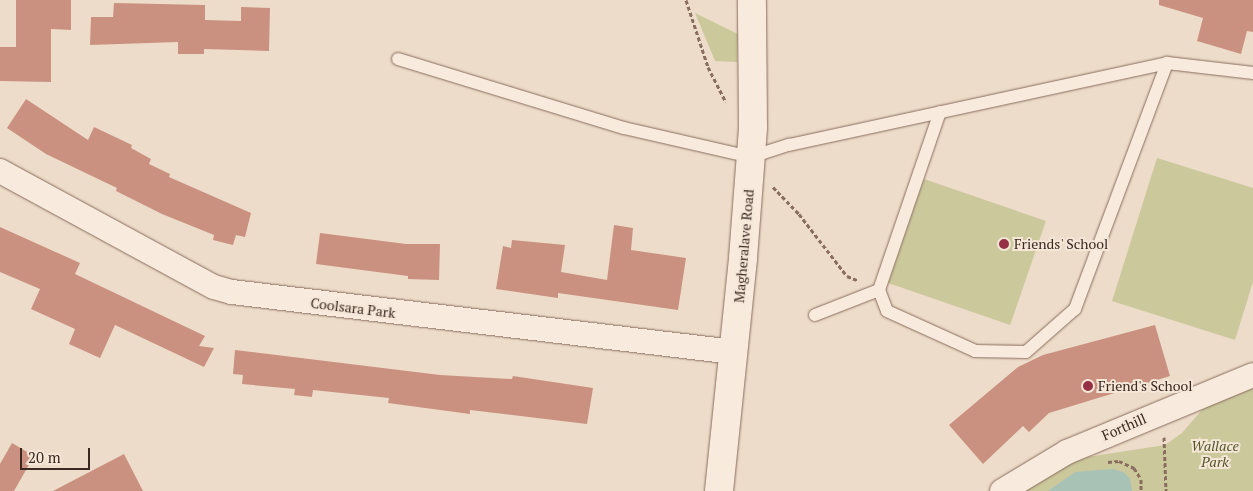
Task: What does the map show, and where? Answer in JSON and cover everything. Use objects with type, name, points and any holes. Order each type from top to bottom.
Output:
[{"type":"street","name":"Magheralave Road","points":[[719,491],[734,352],[753,128],[752,0]]},
{"type":"street","name":"Coolsara Park","points":[[0,171],[214,287],[232,292],[734,352]]},
{"type":"street","name":"Forthill","points":[[1002,491],[1067,452],[1162,410],[1253,375]]},
{"type":"lane","points":[[398,59],[750,167],[789,145],[1167,63],[1253,73]]},
{"type":"lane","points":[[940,112],[879,290],[887,311],[975,351],[1026,352],[1075,309],[1167,63]]},
{"type":"lane","points":[[815,316],[879,290]]},
{"type":"path","points":[[686,0],[708,67],[731,112],[753,128]]},
{"type":"path","points":[[750,167],[799,214],[847,276],[879,290]]},
{"type":"path","points":[[1162,410],[1166,491]]},
{"type":"path","points":[[1102,462],[1119,461],[1134,468],[1140,478],[1141,491]]},
{"type":"green space","points":[[695,13],[738,34],[737,62],[715,61]]},
{"type":"green space","points":[[1157,158],[1253,188],[1253,282],[1235,340],[1112,301]]},
{"type":"green space","points":[[924,179],[1046,221],[1010,325],[888,283]]},
{"type":"green space","name":"Wallace Park","points":[[1253,383],[1253,491],[1020,491],[1068,460],[1165,445],[1182,433],[1207,404]]},
{"type":"shaded area","points":[[1113,469],[1123,472],[1130,478],[1132,491],[1048,491],[1075,472]]},
{"type":"building","points":[[16,0],[71,0],[71,30],[51,29],[51,82],[0,81],[0,47],[16,47]]},
{"type":"building","points":[[1159,0],[1253,0],[1253,32],[1247,31],[1241,54],[1197,41],[1203,18],[1159,5]]},
{"type":"building","points":[[114,3],[205,5],[205,20],[241,21],[241,7],[270,8],[269,51],[204,49],[204,54],[178,54],[178,42],[90,45],[91,17],[113,17]]},
{"type":"building","points":[[26,99],[88,140],[94,127],[132,145],[131,148],[151,159],[149,164],[170,174],[169,177],[251,213],[245,237],[236,235],[233,245],[213,240],[214,235],[162,214],[116,191],[117,188],[46,154],[7,128]]},
{"type":"building","points":[[614,225],[633,228],[631,250],[686,258],[678,310],[558,293],[558,298],[496,289],[503,246],[511,248],[512,240],[565,245],[561,272],[607,280]]},
{"type":"building","points":[[0,227],[80,263],[75,274],[205,336],[199,346],[214,348],[204,367],[115,325],[100,358],[69,344],[75,329],[31,309],[40,289],[0,272]]},
{"type":"building","points":[[320,233],[406,244],[440,244],[439,280],[408,279],[408,276],[316,264]]},
{"type":"building","points":[[1155,325],[1170,376],[1049,413],[1029,432],[1023,426],[983,464],[949,425],[1018,367],[1043,355]]},
{"type":"building","points":[[235,350],[440,375],[512,379],[513,376],[593,388],[587,424],[470,410],[470,414],[388,403],[389,398],[313,390],[312,397],[294,395],[295,389],[242,384],[243,375],[233,374]]},
{"type":"building","points":[[12,443],[34,456],[14,491],[0,491],[0,464]]},
{"type":"building","points":[[124,454],[143,491],[53,491]]},
{"type":"place","name":"Friends' School","points":[[1004,244]]},
{"type":"place","name":"Friend's School","points":[[1088,386]]}]
